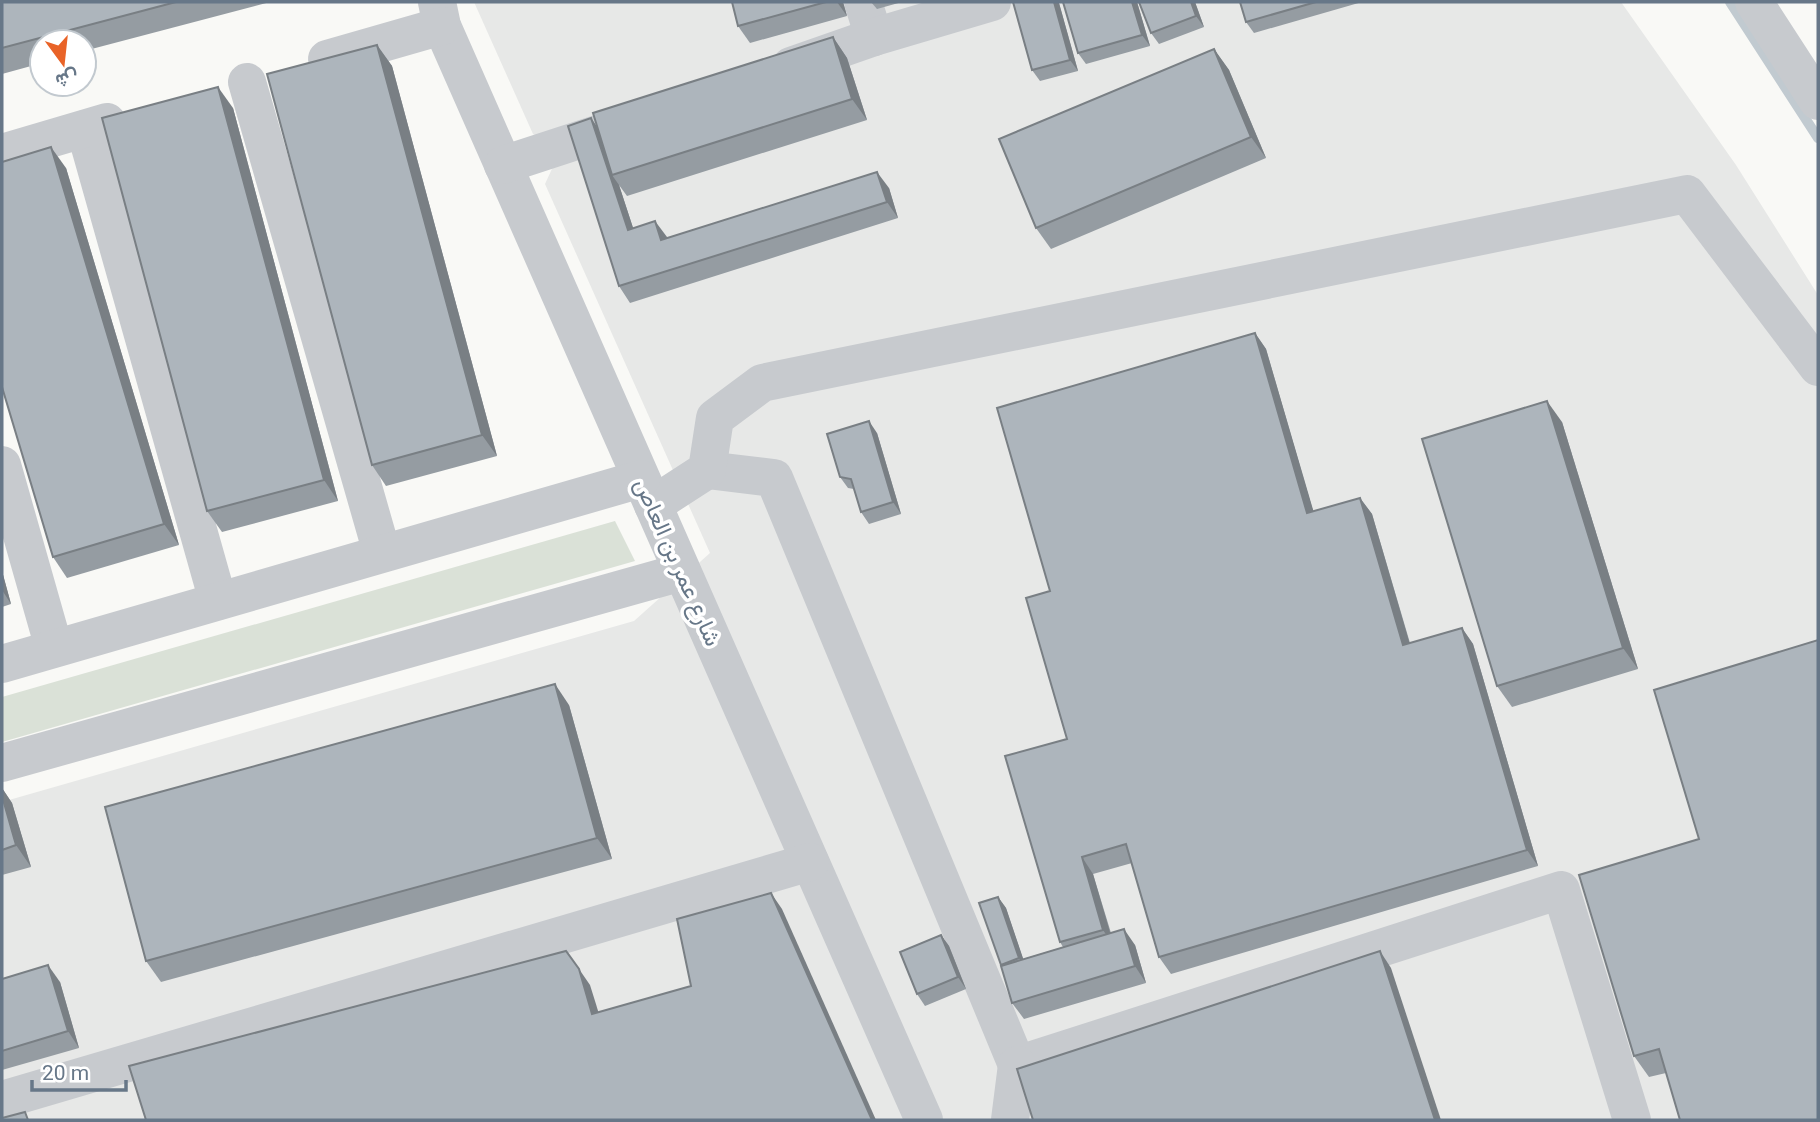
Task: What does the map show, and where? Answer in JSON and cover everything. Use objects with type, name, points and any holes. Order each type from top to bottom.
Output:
[{"type":"street","points":[[756,78],[869,19],[992,2]]},
{"type":"street","points":[[1754,2],[1818,101]]},
{"type":"street","points":[[209,93],[292,69],[439,14]]},
{"type":"street","name":"شارع عمر بن العاص","points":[[439,14],[924,1120]]},
{"type":"street","points":[[247,82],[382,553]]},
{"type":"street","points":[[2,153],[147,111]]},
{"type":"street","points":[[503,165],[651,116]]},
{"type":"street","points":[[85,129],[218,601]]},
{"type":"street","points":[[707,470],[715,418],[762,383],[1687,194],[1818,367]]},
{"type":"street","points":[[2,465],[54,648]]},
{"type":"street","points":[[2,664],[382,553],[647,492],[707,470],[774,478],[1017,1065],[1010,1120]]},
{"type":"street","points":[[2,763],[682,572]]},
{"type":"street","points":[[2,1100],[810,862]]},
{"type":"street","points":[[1017,1065],[1561,890],[1632,1120]]},
{"type":"shaded area","points":[[474,2],[1621,2],[1736,165],[1818,295],[1818,1120],[2,1120],[2,802],[634,621],[710,553],[545,184],[562,147],[533,134]]},
{"type":"shaded area","points":[[615,521],[635,561],[2,742],[2,697]]},
{"type":"building","points":[[2,2],[176,2],[78,28],[28,28],[28,41],[2,48]]},
{"type":"building","points":[[732,2],[826,2],[738,26]]},
{"type":"building","points":[[1013,2],[1054,2],[1070,60],[1032,70]]},
{"type":"building","points":[[1063,2],[1132,2],[1142,35],[1078,53]]},
{"type":"building","points":[[1139,2],[1191,2],[1196,16],[1151,33]]},
{"type":"building","points":[[1240,2],[1316,2],[1246,22]]},
{"type":"building","points":[[833,37],[852,99],[612,175],[593,113]]},
{"type":"building","points":[[377,45],[482,435],[372,465],[267,74]]},
{"type":"building","points":[[1214,49],[1251,137],[1036,228],[999,139]]},
{"type":"building","points":[[218,87],[324,480],[207,511],[102,118]]},
{"type":"building","points":[[591,118],[628,230],[655,221],[661,240],[877,172],[887,202],[619,286],[568,126]]},
{"type":"building","points":[[51,147],[164,524],[53,557],[2,387],[2,162]]},
{"type":"building","points":[[1255,333],[1307,513],[1360,498],[1403,645],[1462,628],[1527,850],[1159,957],[1126,844],[1082,857],[1103,930],[1060,942],[1005,756],[1067,739],[1026,598],[1050,591],[997,408]]},
{"type":"building","points":[[1547,401],[1623,648],[1497,686],[1422,439]]},
{"type":"building","points":[[869,421],[893,502],[861,512],[851,479],[840,477],[827,434]]},
{"type":"building","points":[[1818,640],[1818,1120],[1680,1120],[1659,1049],[1634,1056],[1579,875],[1699,839],[1654,690]]},
{"type":"building","points":[[555,684],[597,838],[146,961],[105,807]]},
{"type":"building","points":[[2,796],[16,845],[2,850]]},
{"type":"building","points":[[771,893],[872,1120],[146,1120],[129,1066],[566,951],[579,969],[592,1014],[691,986],[677,919]]},
{"type":"building","points":[[998,897],[1019,958],[1001,965],[979,903]]},
{"type":"building","points":[[1124,929],[1135,966],[1012,1003],[1001,966]]},
{"type":"building","points":[[941,935],[958,977],[917,994],[900,952]]},
{"type":"building","points":[[1380,951],[1435,1120],[1033,1120],[1017,1069]]},
{"type":"building","points":[[48,965],[68,1031],[2,1051],[2,979]]},
{"type":"building","points":[[25,1112],[28,1120],[2,1120],[2,1118]]},
{"type":"waterway","points":[[1730,2],[1818,138]]}]
